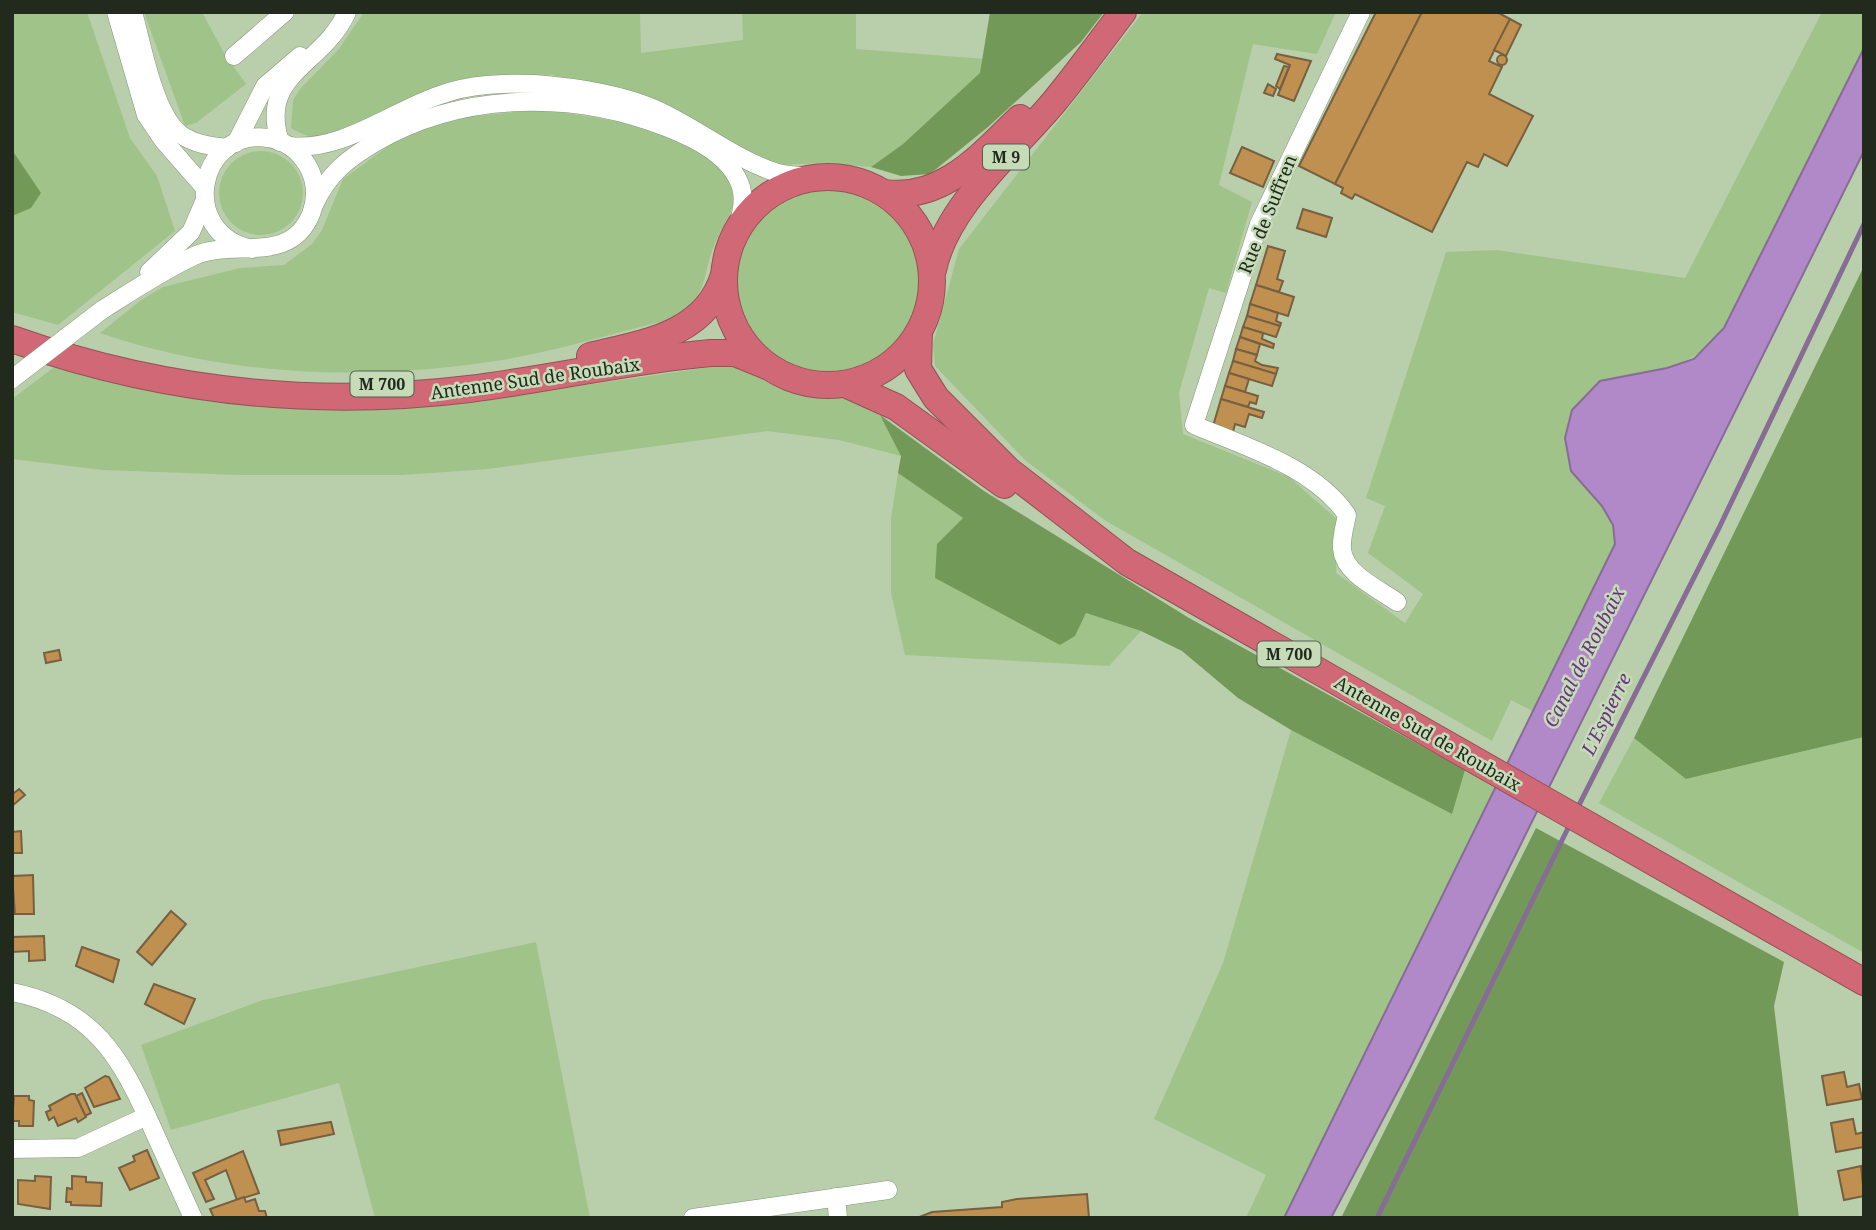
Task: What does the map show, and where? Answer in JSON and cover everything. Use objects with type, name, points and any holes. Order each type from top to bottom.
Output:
[{"type":"highway","name":"M 9","points":[[932,275],[936,254],[950,224],[1054,102],[1123,12]]},
{"type":"highway","name":"M 9","points":[[885,193],[921,193],[958,173],[1095,47]]},
{"type":"highway","points":[[816,177],[855,180],[885,193],[900,205],[918,228],[929,256],[932,275],[930,300],[919,332],[902,354],[888,366],[863,379],[845,384],[804,383],[768,366],[750,350],[736,330],[725,299],[723,275],[728,251],[737,229],[752,209],[770,194],[792,183],[816,177]]},
{"type":"highway","name":"Antenne Sud de Roubaix","points":[[12,326],[96,352],[176,370],[296,383],[388,383],[512,371],[640,342],[696,320],[717,296],[723,275]]},
{"type":"highway","name":"Antenne Sud de Roubaix","points":[[919,332],[918,369],[936,398],[1008,470],[1127,562],[1864,982]]},
{"type":"highway","name":"Antenne Sud de Roubaix","points":[[12,339],[92,364],[150,377],[230,390],[310,397],[371,397],[470,389],[711,353],[735,353],[768,366]]},
{"type":"highway","name":"M 700","points":[[845,384],[896,407],[1062,526],[1127,562]]},
{"type":"street","points":[[116,12],[146,115],[204,194],[212,222],[220,233],[232,242],[252,248]]},
{"type":"street","points":[[133,12],[160,105],[170,124],[192,140],[232,146],[258,138],[310,147],[336,141],[440,95],[458,90],[495,84],[538,85],[626,99],[671,116],[777,172],[816,177]]},
{"type":"street","points":[[234,56],[285,12]]},
{"type":"street","points":[[314,205],[315,188],[311,172],[302,158],[285,144],[273,112],[279,92],[337,29],[346,12]]},
{"type":"street","name":"Rue de Suffren","points":[[1361,12],[1259,224],[1194,425],[1266,455],[1333,495],[1347,515],[1342,548],[1345,561],[1357,574],[1397,602]]},
{"type":"street","points":[[12,379],[102,310],[187,237],[197,223],[214,162],[232,146],[265,86],[337,29]]},
{"type":"street","points":[[102,310],[194,256],[220,248],[276,247],[292,239],[303,228],[330,176],[350,157],[420,121],[463,108],[557,103],[600,108],[640,118],[704,146],[727,165],[741,189],[742,207],[737,229]]},
{"type":"street","points":[[12,992],[56,1005],[90,1027],[124,1067],[193,1218]]},
{"type":"street","points":[[12,1149],[78,1148],[147,1116]]},
{"type":"street","points":[[693,1218],[888,1190]]},
{"type":"street","points":[[836,1197],[838,1218]]},
{"type":"green space","points":[[12,12],[87,12],[130,138],[157,176],[175,231],[58,325],[12,312]]},
{"type":"green space","points":[[144,12],[202,12],[224,53],[246,84],[196,123],[185,126]]},
{"type":"green space","points":[[364,12],[640,12],[641,53],[743,40],[742,12],[856,12],[856,49],[985,59],[981,73],[903,144],[871,167],[822,163],[778,165],[635,95],[552,75],[458,82],[338,134],[314,137],[291,128],[293,100],[300,89],[338,50]]},
{"type":"green space","points":[[990,12],[1104,12],[1081,42],[988,127],[930,174],[901,176],[871,167],[903,144],[980,73]]},
{"type":"green space","points":[[1143,12],[1336,12],[1317,54],[1253,44],[1219,185],[1252,202],[1226,293],[1209,288],[1179,393],[1183,434],[1289,477],[1338,520],[1336,573],[1405,623],[1423,594],[1368,553],[1385,506],[1366,498],[1446,252],[1497,250],[1685,278],[1822,12],[1864,12],[1864,48],[1724,328],[1697,354],[1669,368],[1600,381],[1571,471],[1606,513],[1614,533],[1615,544],[1534,712],[1511,700],[1492,741],[1106,521],[1026,461],[935,366],[933,344],[959,249]]},
{"type":"green space","points":[[533,110],[583,115],[646,129],[676,139],[702,153],[722,169],[733,189],[733,203],[715,243],[702,288],[682,311],[668,320],[528,355],[434,369],[386,372],[241,366],[146,347],[100,333],[141,300],[163,287],[240,268],[284,265],[312,244],[322,230],[343,179],[391,144],[432,126],[468,117]]},
{"type":"green space","points":[[12,150],[41,193],[31,208],[12,216]]},
{"type":"green space","points":[[253,151],[269,151],[285,158],[296,169],[303,185],[300,209],[291,223],[269,235],[253,235],[237,228],[226,217],[219,201],[219,185],[226,169],[237,158]]},
{"type":"green space","points":[[828,188],[863,195],[894,215],[914,246],[921,281],[914,316],[894,347],[863,367],[828,374],[793,367],[762,347],[742,316],[735,281],[742,246],[762,215],[793,195]]},
{"type":"green space","points":[[1864,266],[1864,737],[1686,779],[1634,738]]},
{"type":"green space","points":[[61,362],[166,389],[536,392],[733,364],[749,368],[790,391],[852,400],[873,409],[881,417],[901,456],[839,440],[767,431],[488,469],[402,475],[240,475],[102,470],[12,459],[12,399]]},
{"type":"green space","points":[[880,415],[984,491],[1189,618],[1465,770],[1452,814],[1291,730],[1238,698],[1182,651],[1141,631],[1086,613],[1075,636],[1060,645],[935,578],[937,544],[963,518],[898,473],[901,456]]},
{"type":"green space","points":[[898,473],[963,518],[1075,636],[1086,613],[1141,631],[1109,666],[905,655],[891,593],[891,518]]},
{"type":"green space","points":[[1291,730],[1451,813],[1465,770],[1496,789],[1284,1218],[1246,1218],[1266,1175],[1154,1119],[1223,963]]},
{"type":"green space","points":[[1864,737],[1864,953],[1599,803],[1634,738],[1687,779]]},
{"type":"green space","points":[[1536,828],[1784,962],[1774,1006],[1799,1218],[1341,1218]]},
{"type":"green space","points":[[536,942],[590,1218],[375,1218],[339,1083],[171,1130],[141,1045],[263,1000]]},
{"type":"water","name":"Canal de Roubaix","points":[[1864,48],[1864,151],[1410,1068],[1331,1218],[1284,1218],[1615,544],[1613,525],[1602,506],[1571,471],[1565,438],[1572,410],[1600,381],[1667,368],[1694,359],[1724,328]]},
{"type":"building","points":[[1376,12],[1422,12],[1335,184],[1299,166]]},
{"type":"building","points":[[1422,12],[1497,12],[1510,19],[1489,61],[1502,67],[1489,94],[1533,116],[1507,166],[1484,154],[1478,167],[1467,162],[1432,232],[1355,194],[1352,199],[1341,193],[1343,188],[1335,184]]},
{"type":"building","points":[[1510,19],[1521,25],[1506,56],[1494,50]]},
{"type":"building","points":[[1277,54],[1311,61],[1294,101],[1278,95],[1290,65],[1275,59]]},
{"type":"building","points":[[1502,55],[1506,56],[1506,64],[1502,65],[1498,64],[1497,60],[1498,56]]},
{"type":"building","points":[[1284,66],[1289,67],[1280,89],[1276,86]]},
{"type":"building","points":[[1268,84],[1276,89],[1273,96],[1264,93]]},
{"type":"building","points":[[1242,147],[1274,161],[1263,187],[1230,173]]},
{"type":"building","points":[[1303,209],[1332,218],[1326,237],[1297,228]]},
{"type":"building","points":[[1268,246],[1285,251],[1277,279],[1283,281],[1279,292],[1256,285]]},
{"type":"building","points":[[1256,285],[1294,297],[1288,316],[1250,304]]},
{"type":"building","points":[[1250,304],[1278,313],[1276,321],[1281,323],[1280,326],[1247,316]]},
{"type":"building","points":[[1247,316],[1280,326],[1276,337],[1243,327]]},
{"type":"building","points":[[1243,327],[1263,333],[1262,339],[1274,344],[1273,348],[1240,337]]},
{"type":"building","points":[[1240,337],[1260,344],[1257,355],[1236,349]]},
{"type":"building","points":[[1236,349],[1257,355],[1255,361],[1262,365],[1278,368],[1276,374],[1233,361]]},
{"type":"building","points":[[1233,361],[1276,374],[1272,386],[1229,373]]},
{"type":"building","points":[[1229,373],[1249,379],[1245,392],[1225,386]]},
{"type":"building","points":[[1225,386],[1258,396],[1256,404],[1250,402],[1248,407],[1221,399]]},
{"type":"building","points":[[1221,399],[1264,412],[1262,418],[1249,414],[1245,427],[1235,424],[1233,432],[1213,426]]},
{"type":"building","points":[[59,650],[61,660],[46,663],[44,653]]},
{"type":"building","points":[[19,789],[25,795],[12,806],[12,790],[14,793]]},
{"type":"building","points":[[21,831],[22,853],[12,853],[12,832]]},
{"type":"building","points":[[33,875],[34,914],[15,914],[12,876]]},
{"type":"building","points":[[171,911],[186,924],[152,965],[137,952]]},
{"type":"building","points":[[44,936],[45,960],[29,961],[29,951],[12,952],[12,937]]},
{"type":"building","points":[[82,947],[119,960],[113,982],[76,966]]},
{"type":"building","points":[[154,984],[195,999],[184,1024],[145,1004]]},
{"type":"building","points":[[1844,1072],[1847,1087],[1859,1084],[1862,1099],[1827,1105],[1822,1076]]},
{"type":"building","points":[[105,1076],[109,1077],[120,1099],[94,1107],[85,1088]]},
{"type":"building","points":[[82,1093],[91,1113],[85,1116],[76,1096]]},
{"type":"building","points":[[75,1094],[86,1117],[78,1122],[76,1118],[58,1126],[54,1117],[49,1120],[46,1112],[51,1110],[49,1106]]},
{"type":"building","points":[[14,1096],[29,1096],[29,1100],[34,1101],[33,1126],[19,1126],[19,1121],[12,1121]]},
{"type":"building","points":[[1853,1119],[1856,1134],[1864,1132],[1864,1147],[1836,1152],[1831,1123]]},
{"type":"building","points":[[331,1122],[334,1134],[281,1145],[278,1131]]},
{"type":"building","points":[[147,1150],[159,1178],[130,1190],[119,1168],[135,1161],[133,1156]]},
{"type":"building","points":[[243,1151],[259,1193],[237,1200],[226,1170],[205,1180],[214,1199],[206,1202],[193,1173]]},
{"type":"building","points":[[1861,1166],[1864,1196],[1844,1200],[1838,1171]]},
{"type":"building","points":[[35,1176],[51,1177],[50,1209],[18,1204],[18,1180],[35,1181]]},
{"type":"building","points":[[72,1176],[86,1177],[86,1182],[102,1183],[101,1206],[71,1205],[71,1202],[66,1202],[67,1188],[72,1189]]},
{"type":"building","points":[[1087,1194],[1089,1218],[917,1218],[932,1212],[1002,1207],[1002,1202],[1017,1199]]},
{"type":"building","points":[[244,1197],[246,1202],[255,1199],[259,1211],[265,1211],[267,1218],[214,1218],[210,1209]]},
{"type":"waterway","name":"L'Espierre","points":[[1577,809],[1719,528],[1864,224]]},
{"type":"waterway","name":"L'Espierre","points":[[1377,1218],[1570,824]]}]
